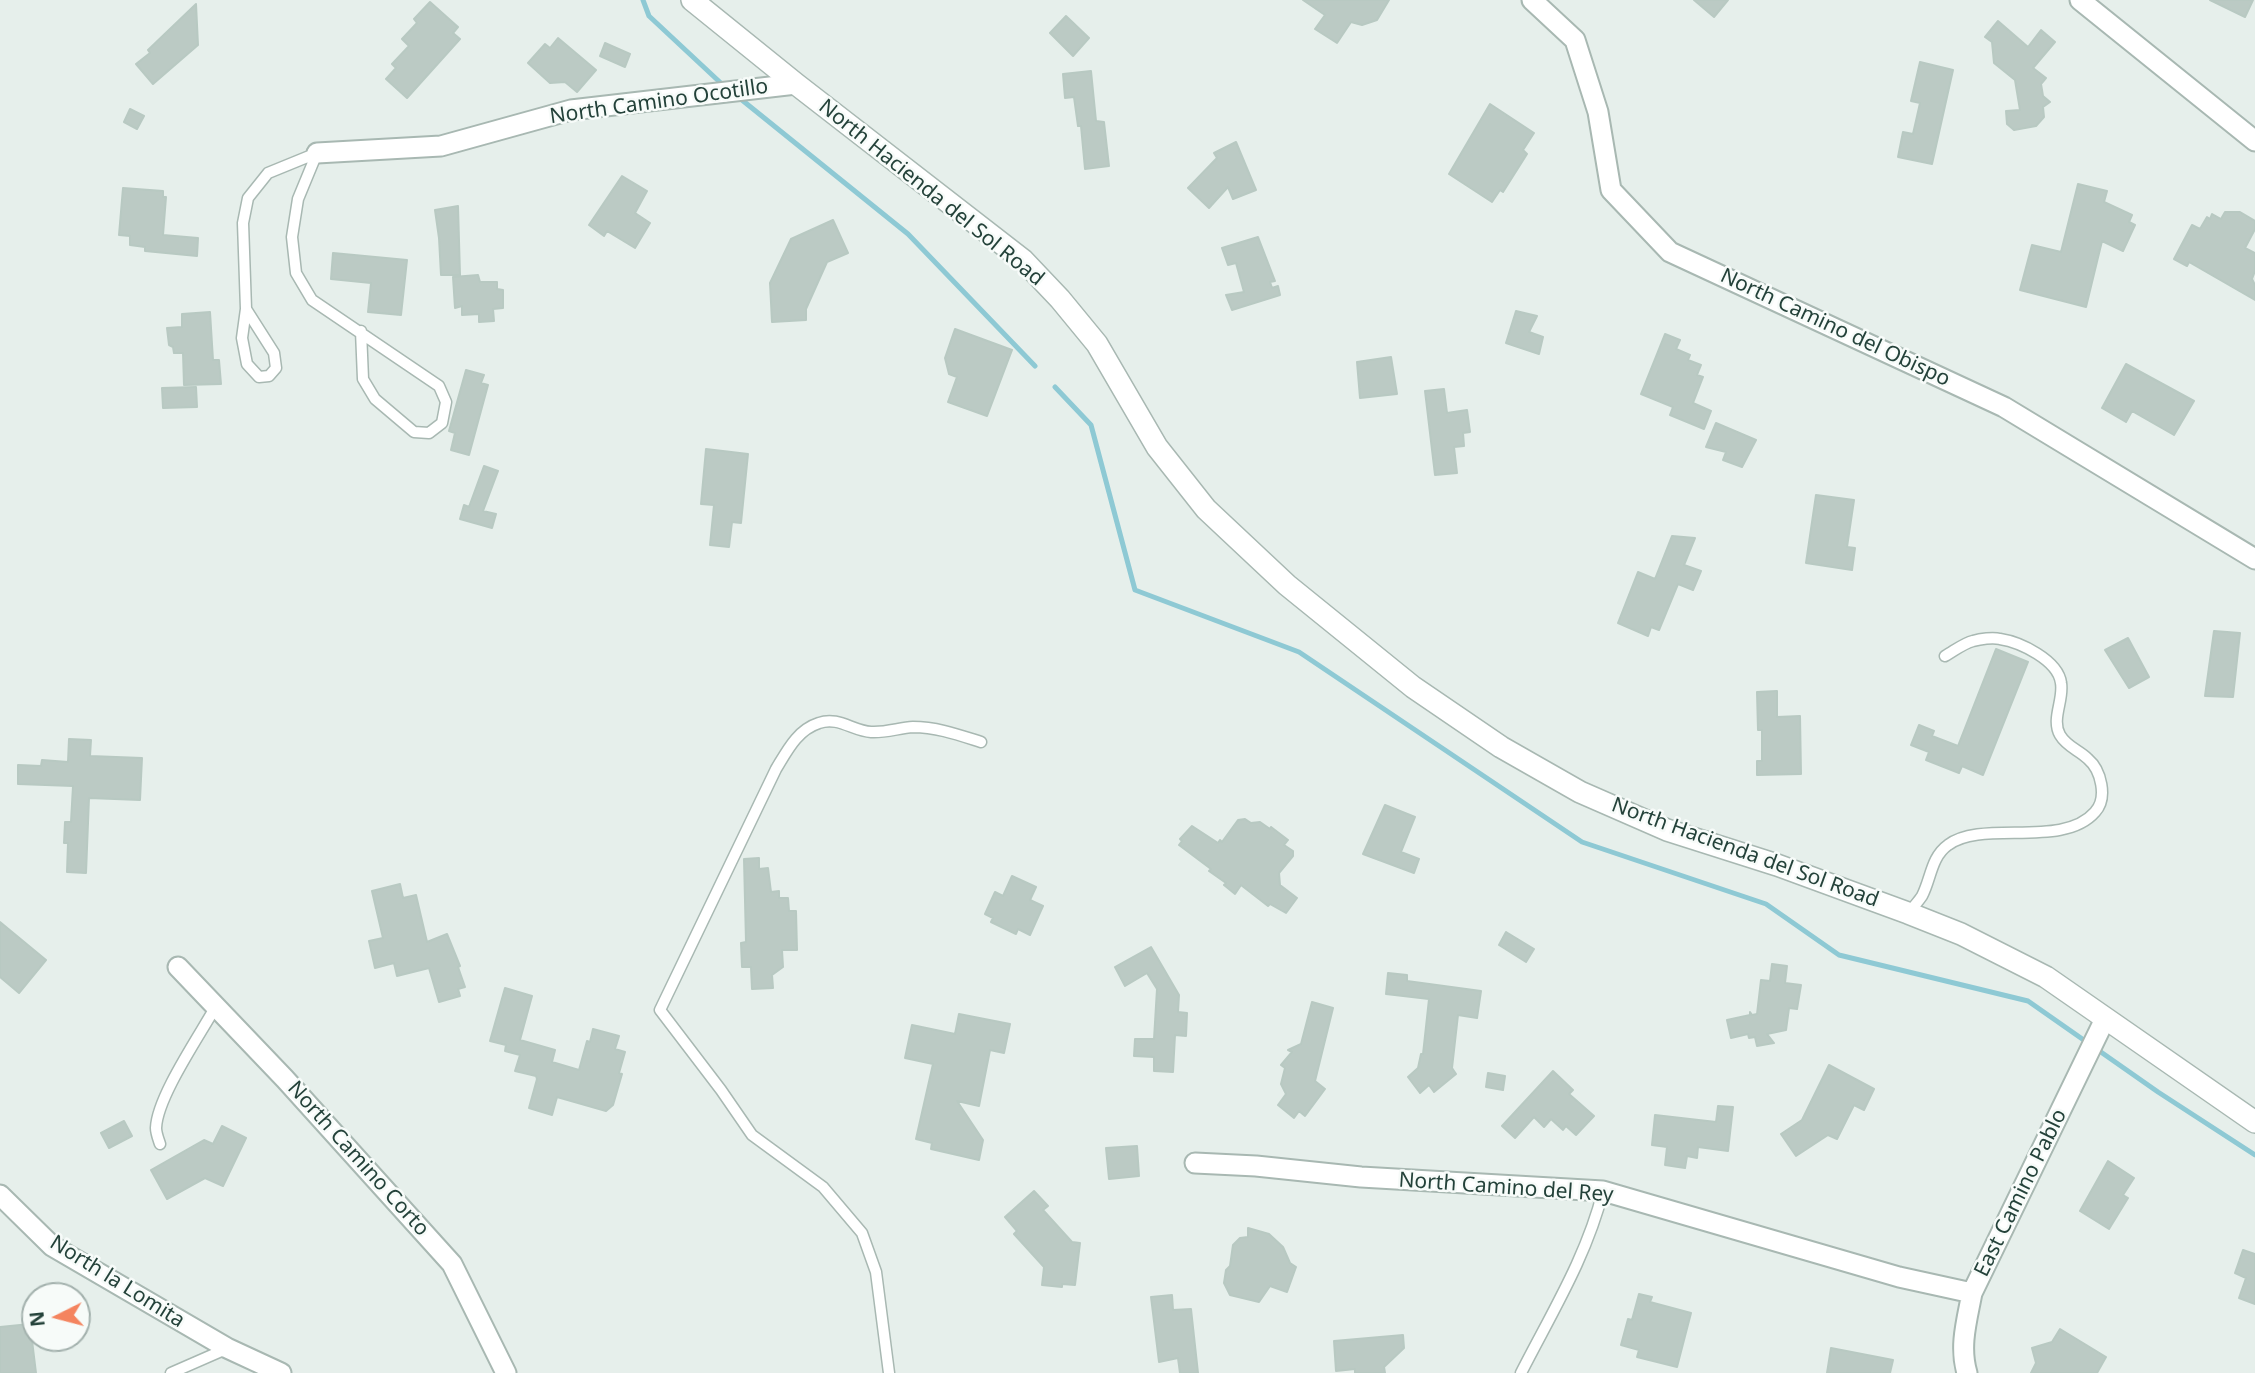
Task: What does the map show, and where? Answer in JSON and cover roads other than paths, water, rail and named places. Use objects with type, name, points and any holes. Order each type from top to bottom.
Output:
[{"type":"street","name":"North Hacienda del Sol Road","points":[[692,0],[1023,260],[1097,344],[1157,447],[1206,509],[1287,584],[1413,687],[1501,747],[1580,792],[1667,830],[1777,865],[1961,934],[2046,977],[2255,1122]]},
{"type":"street","name":"North Camino del Obispo","points":[[1532,0],[1575,40],[1598,111],[1611,190],[1670,252],[2004,407],[2255,559]]},
{"type":"street","points":[[2080,0],[2255,141]]},
{"type":"street","name":"North Camino Ocotillo","points":[[317,152],[441,146],[571,110],[796,84]]},
{"type":"street","name":"North Camino Corto","points":[[178,967],[285,1079],[452,1264],[506,1373]]},
{"type":"street","name":"East Camino Pablo","points":[[1967,1373],[1963,1358],[1964,1333],[1972,1293],[2105,1019]]},
{"type":"street","name":"North Camino del Rey","points":[[1195,1163],[1256,1166],[1361,1177],[1603,1191],[1899,1277],[1972,1293]]},
{"type":"street","name":"North la Lomita","points":[[0,1195],[52,1246],[227,1348],[281,1373]]},
{"type":"lane","points":[[246,309],[274,353],[275,368],[269,376],[259,377],[247,364],[242,338],[246,309],[243,223],[248,198],[268,173],[317,152]]},
{"type":"lane","points":[[317,152],[298,199],[292,237],[296,273],[312,300],[361,331],[439,386],[446,402],[442,423],[429,433],[414,432],[375,399],[363,379],[361,331]]},
{"type":"lane","points":[[1908,913],[1922,896],[1935,860],[1947,845],[1965,835],[2037,832],[2073,827],[2095,812],[2101,797],[2101,778],[2089,759],[2073,750],[2059,734],[2057,720],[2061,683],[2053,665],[2030,650],[1998,638],[1971,641],[1945,656]]},
{"type":"lane","points":[[888,1373],[876,1272],[862,1233],[823,1186],[752,1135],[660,1010],[776,769],[791,744],[804,730],[820,722],[834,721],[868,732],[914,727],[938,729],[981,742]]},
{"type":"lane","points":[[160,1144],[156,1130],[158,1114],[166,1094],[216,1006]]},
{"type":"lane","points":[[1521,1373],[1560,1300],[1597,1216],[1603,1191]]},
{"type":"lane","points":[[171,1373],[227,1348]]},
{"type":"waterway","points":[[643,0],[649,16],[724,86]]},
{"type":"waterway","points":[[737,96],[908,234],[1035,366]]},
{"type":"waterway","points":[[1055,387],[1091,425],[1135,590],[1299,652],[1582,842],[1766,904],[1839,955],[2028,1001],[2158,1092],[2255,1155]]}]
